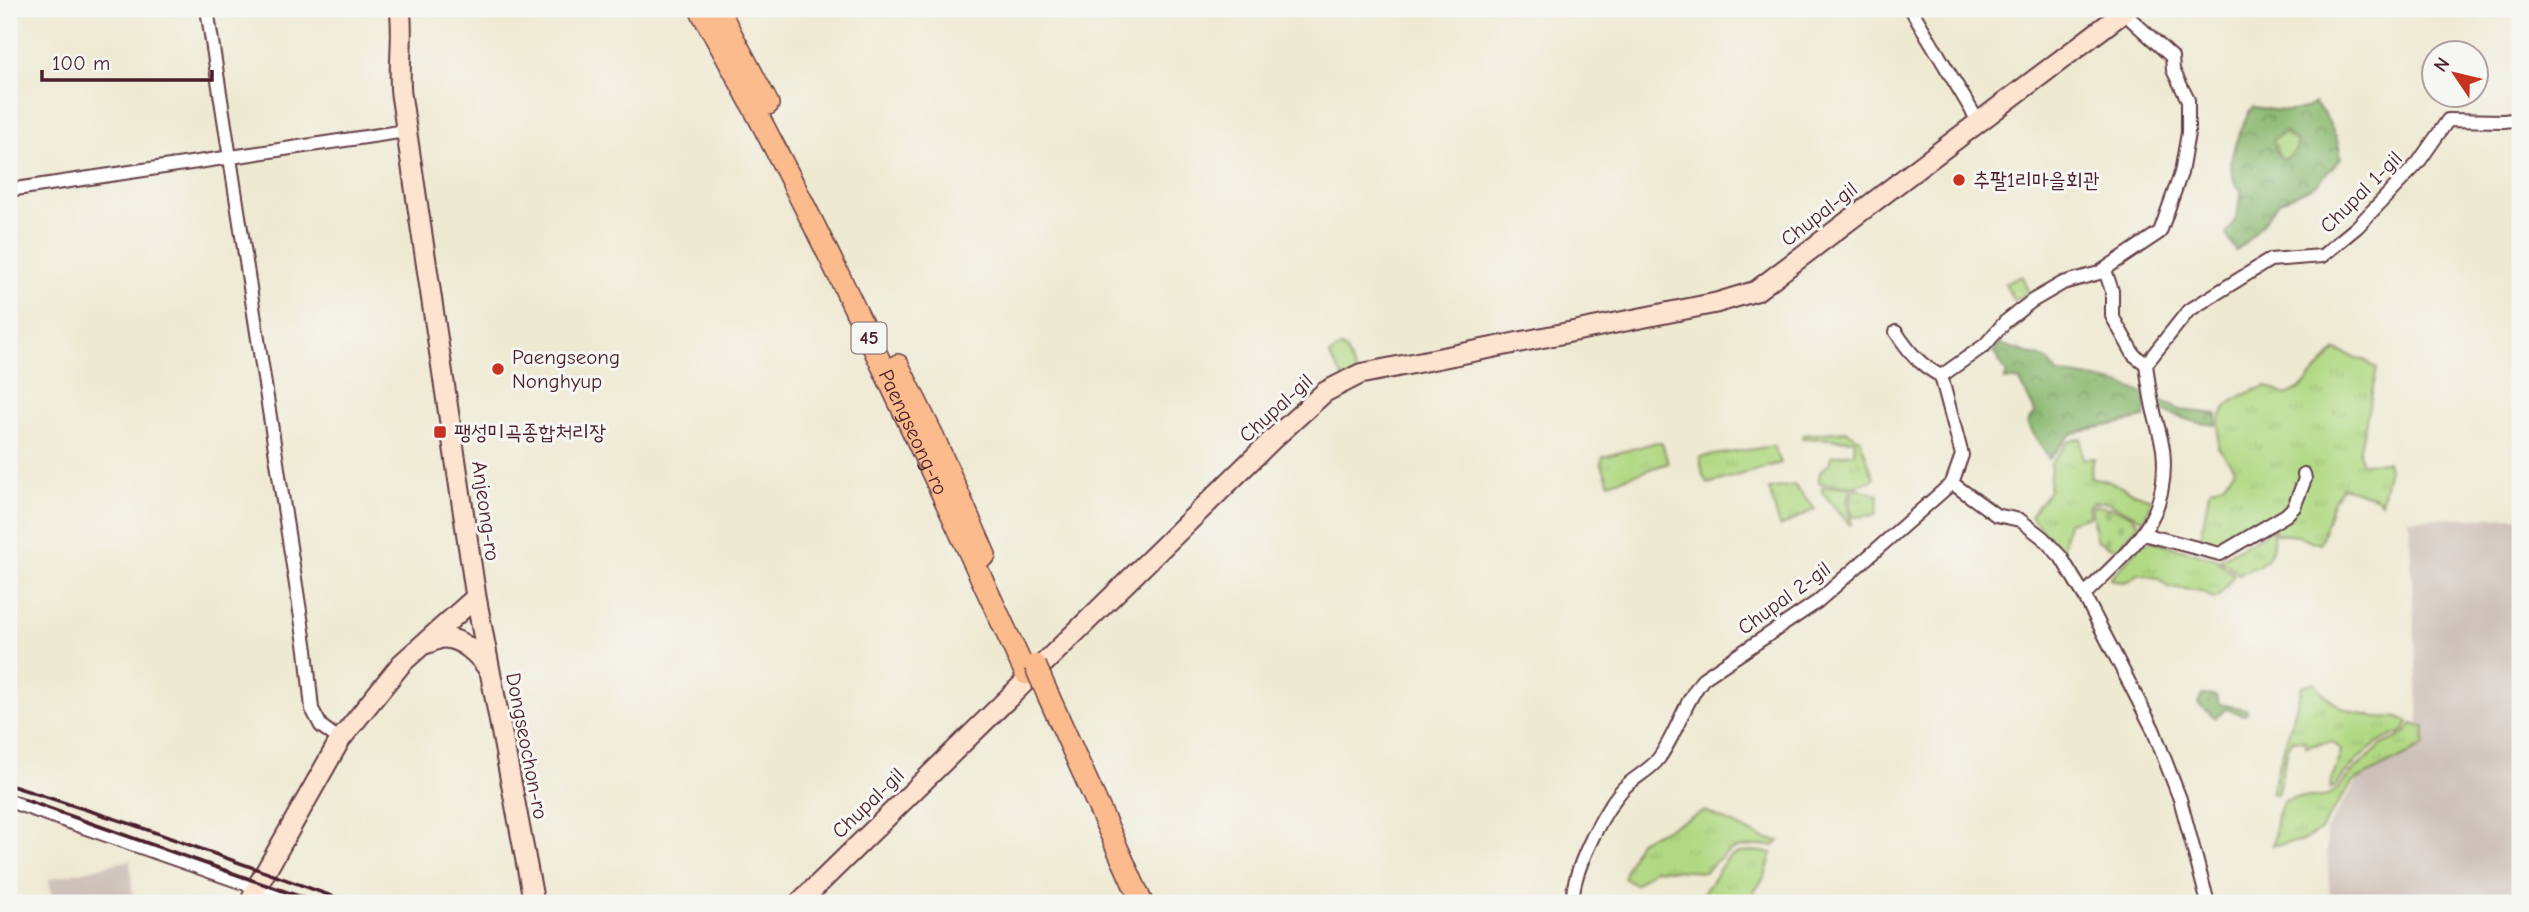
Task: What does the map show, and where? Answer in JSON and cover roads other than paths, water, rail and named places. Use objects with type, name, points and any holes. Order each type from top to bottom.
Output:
[{"type":"main road","name":"Paengseong-ro","points":[[700,9],[759,114],[1031,670]]},
{"type":"main road","name":"Paengseong-ro","points":[[718,9],[748,63],[933,436],[1031,670]]},
{"type":"main road","name":"45","points":[[1031,670],[1127,903]]},
{"type":"main road","name":"45","points":[[1043,698],[1142,903]]},
{"type":"street","points":[[207,9],[306,650],[312,709],[321,726],[340,740]]},
{"type":"street","points":[[1911,9],[1978,121]]},
{"type":"street","points":[[1941,376],[1985,345],[2006,322],[2032,301],[2063,283],[2105,270],[2160,232],[2181,173],[2188,133],[2188,100],[2173,70],[2172,57],[2126,11]]},
{"type":"street","name":"Chupal-gil","points":[[799,903],[1273,439],[1325,392],[1360,374],[1716,303],[1756,291],[2126,11]]},
{"type":"street","name":"Anjeong-ro","points":[[402,13],[398,70],[476,597]]},
{"type":"street","name":"Chupal 1-gil","points":[[2146,363],[2188,311],[2270,260],[2322,256],[2357,228],[2418,163],[2448,120],[2520,119]]},
{"type":"street","points":[[9,190],[406,131]]},
{"type":"street","points":[[2084,595],[2143,534],[2157,511],[2165,483],[2163,447],[2152,408],[2146,363],[2134,355],[2112,316],[2112,291],[2105,270]]},
{"type":"street","points":[[1896,332],[1912,356],[1941,376],[1962,455],[1952,483],[1996,515],[2020,520],[2042,537],[2061,557],[2084,595],[2153,729],[2180,799],[2208,903]]},
{"type":"street","points":[[2143,534],[2220,554],[2286,515],[2294,507],[2305,479],[2304,474]]},
{"type":"street","name":"Chupal 2-gil","points":[[1570,901],[1584,854],[1603,817],[1622,789],[1658,760],[1692,692],[1704,678],[1817,601],[1952,483]]},
{"type":"street","points":[[253,895],[340,740],[402,663],[476,597]]},
{"type":"street","name":"Dongseochon-ro","points":[[476,597],[534,903]]},
{"type":"street","points":[[421,646],[443,638],[459,643],[484,662],[490,672]]},
{"type":"street","points":[[9,801],[253,895],[300,903]]},
{"type":"railway","points":[[9,785],[134,825],[351,903]]},
{"type":"railway","points":[[25,800],[317,903]]},
{"type":"place","name":"추팔1리마을회관","points":[[1959,180]]},
{"type":"place","name":"Paengseong Nonghyup","points":[[498,369]]},
{"type":"place","name":"팽성미곡종합처리장","points":[[440,432]]}]
